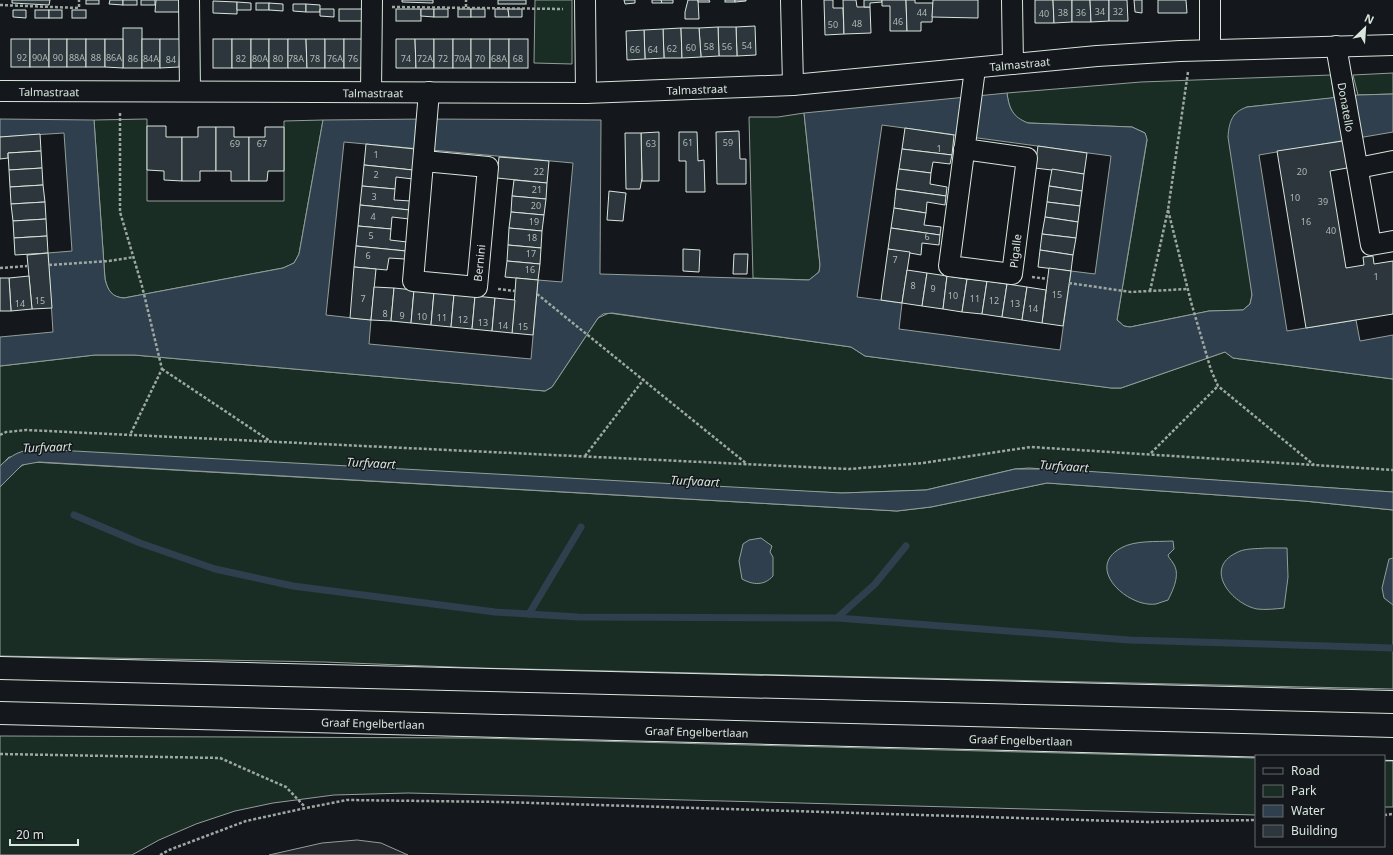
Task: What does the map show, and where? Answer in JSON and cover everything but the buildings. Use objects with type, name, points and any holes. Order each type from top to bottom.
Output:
[{"type":"main road","points":[[0,668],[1393,702]]},
{"type":"main road","name":"Graaf Engelbertlaan","points":[[0,713],[1393,749]]},
{"type":"street","points":[[189,0],[190,91]]},
{"type":"street","points":[[791,0],[793,85]]},
{"type":"street","points":[[1012,0],[1013,64]]},
{"type":"street","points":[[1210,0],[1210,50]]},
{"type":"street","points":[[371,92],[372,3]]},
{"type":"street","points":[[585,5],[586,92]]},
{"type":"street","name":"Talmastraat","points":[[0,91],[586,92],[793,85],[975,69],[1013,64],[1188,50],[1393,45]]},
{"type":"street","name":"Donatello","points":[[1336,46],[1371,245],[1393,241]]},
{"type":"street","name":"Pigalle","points":[[965,143],[1027,158],[1012,274],[949,266],[971,96],[975,69]]},
{"type":"street","name":"Bernini","points":[[424,155],[488,167],[477,287],[413,281],[429,92]]},
{"type":"street","points":[[1358,168],[1393,161]]},
{"type":"path","points":[[0,5],[79,8],[79,0]]},
{"type":"path","points":[[466,0],[466,7]]},
{"type":"path","points":[[372,3],[466,7],[585,5]]},
{"type":"path","points":[[1150,291],[1168,210],[1188,80],[1188,50]]},
{"type":"path","points":[[120,92],[120,212],[142,286],[162,369],[130,435]]},
{"type":"path","points":[[1168,210],[1191,302],[1211,370],[1218,386],[1314,465]]},
{"type":"path","points":[[49,265],[109,261],[134,257]]},
{"type":"path","points":[[0,268],[27,266]]},
{"type":"path","points":[[1069,283],[1131,292],[1188,289]]},
{"type":"path","points":[[537,294],[644,379],[747,464]]},
{"type":"path","points":[[162,369],[271,442]]},
{"type":"path","points":[[585,456],[644,379]]},
{"type":"path","points":[[1151,454],[1218,386]]},
{"type":"path","points":[[0,435],[6,432],[26,430],[849,469],[887,467],[1032,447],[1393,470]]},
{"type":"path","points":[[0,754],[220,758],[286,787],[306,808]]},
{"type":"path","points":[[160,855],[169,850],[246,822],[347,800],[502,802],[1148,822],[1255,820]]},
{"type":"green space","points":[[535,0],[572,0],[572,64],[534,63]]},
{"type":"green space","points":[[1393,73],[1393,94],[1358,95],[1353,75]]},
{"type":"green space","points":[[1331,75],[1334,98],[1247,107],[1234,115],[1252,295],[1250,304],[1243,310],[1209,311],[1130,327],[1124,326],[1117,320],[1147,140],[1145,133],[1132,127],[1028,123],[1015,116],[1009,104],[1007,93],[1141,82]]},
{"type":"green space","points":[[804,113],[820,265],[819,272],[809,280],[753,278],[749,117],[778,117]]},
{"type":"green space","points":[[147,119],[147,201],[284,201],[284,121],[323,120],[299,254],[294,263],[283,268],[124,298],[113,295],[107,287],[105,279],[94,120]]},
{"type":"green space","points":[[609,313],[851,347],[865,356],[1112,388],[1121,388],[1225,352],[1233,358],[1393,379],[1393,492],[1029,468],[1015,469],[926,490],[842,493],[9,457],[0,466],[0,366],[95,355],[134,355],[545,391],[552,387],[598,318]]},
{"type":"green space","points":[[32,462],[897,511],[931,507],[1047,483],[1304,501],[1393,510],[1393,689],[479,668],[324,662],[0,656],[0,487],[18,468]]},
{"type":"green space","points":[[0,736],[476,738],[1255,758],[1255,815],[408,793],[334,795],[273,803],[235,811],[196,824],[159,840],[132,855],[0,855]]},
{"type":"green space","points":[[1385,761],[1393,761],[1393,807],[1385,807]]},
{"type":"shaded area","points":[[357,840],[381,843],[408,855],[269,855],[322,843]]},
{"type":"water","points":[[1007,93],[1009,104],[1015,115],[1028,123],[1132,127],[1145,133],[1147,139],[1117,320],[1124,326],[1130,327],[1209,311],[1243,310],[1250,304],[1252,295],[1228,137],[1230,122],[1238,112],[1247,107],[1358,95],[1393,94],[1393,132],[1259,155],[1287,331],[1356,320],[1360,341],[1393,335],[1393,379],[1233,358],[1225,352],[1121,388],[1111,388],[865,356],[851,347],[612,313],[603,314],[598,318],[552,387],[545,391],[134,355],[95,355],[0,366],[0,337],[53,332],[48,253],[72,251],[64,133],[0,137],[0,119],[94,120],[105,279],[111,293],[124,298],[283,268],[294,263],[299,254],[323,120],[601,120],[600,274],[809,280],[819,272],[820,265],[804,113]],"holes":[[[882,125],[1111,156],[1095,274],[1071,271],[1060,350],[899,329],[902,303],[857,297]],[[344,142],[573,163],[562,282],[538,280],[531,359],[369,344],[371,320],[326,315]]]},
{"type":"water","points":[[38,449],[842,493],[926,490],[1015,469],[1054,469],[1393,492],[1393,510],[1304,501],[1047,483],[931,507],[897,511],[39,462],[22,465],[0,487],[0,466],[17,453]]},
{"type":"water","points":[[761,538],[772,546],[770,552],[773,557],[773,576],[766,582],[758,584],[742,579],[739,561],[743,544],[749,540]]},
{"type":"water","points":[[1173,541],[1174,549],[1168,555],[1175,567],[1176,577],[1174,587],[1168,600],[1156,604],[1145,604],[1134,600],[1114,585],[1108,576],[1107,566],[1111,556],[1121,548],[1127,545],[1139,543]]},
{"type":"water","points":[[1287,548],[1288,577],[1284,608],[1257,609],[1248,606],[1231,593],[1225,585],[1222,576],[1222,568],[1226,560],[1239,551],[1246,549]]},
{"type":"water","points":[[1393,558],[1393,605],[1384,598],[1382,588],[1389,559]]},
{"type":"waterway","points":[[74,515],[140,543],[215,569],[293,586],[495,612],[578,617],[837,618],[1129,640],[1393,648]]},
{"type":"waterway","points":[[529,614],[581,527]]},
{"type":"waterway","points":[[837,618],[875,584],[906,546]]},
{"type":"water label","name":"Turfvaart","points":[[47,447]]},
{"type":"water label","name":"Turfvaart","points":[[371,463]]},
{"type":"water label","name":"Turfvaart","points":[[1064,466]]},
{"type":"water label","name":"Turfvaart","points":[[695,481]]}]
